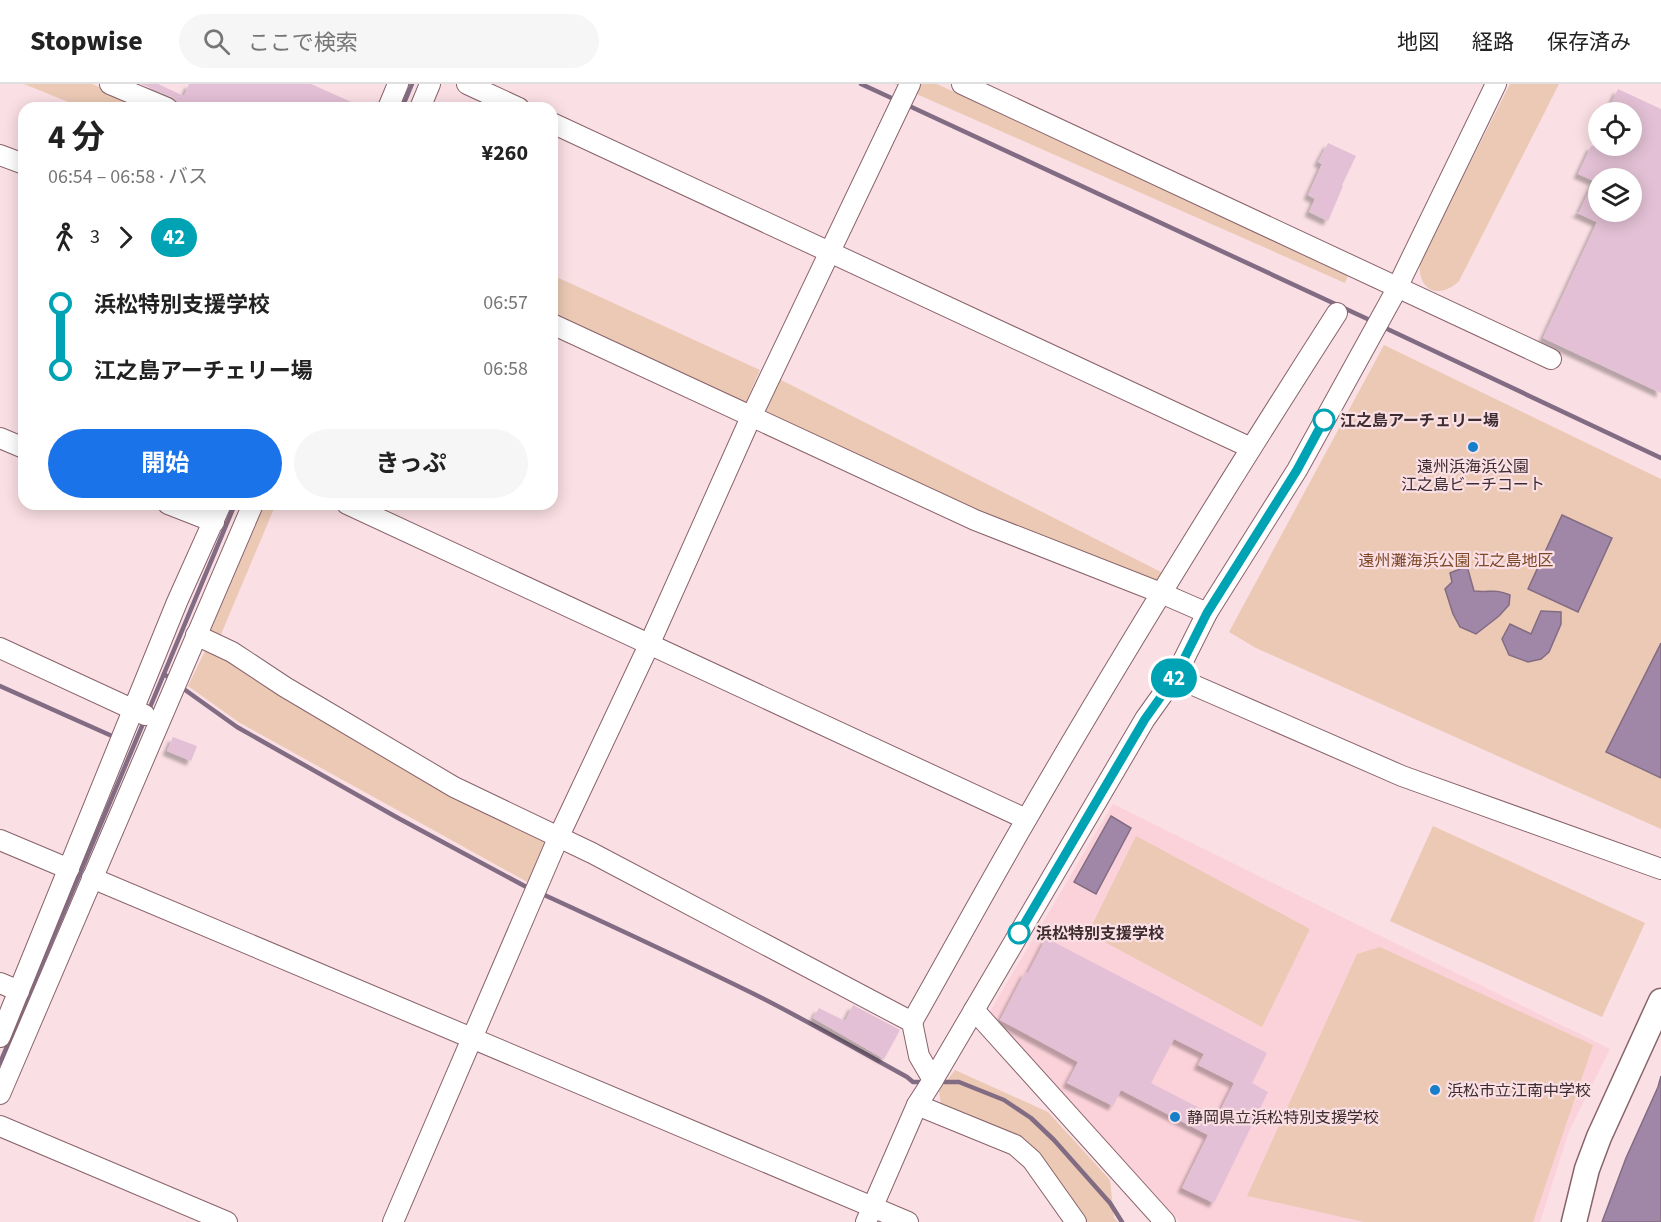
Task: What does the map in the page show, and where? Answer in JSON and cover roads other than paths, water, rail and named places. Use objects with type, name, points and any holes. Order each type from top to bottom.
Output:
[{"type":"main road","points":[[1574,1222],[1587,1169],[1599,1137],[1661,1001]]},
{"type":"street","points":[[110,84],[153,102]]},
{"type":"street","points":[[390,102],[398,84]]},
{"type":"street","points":[[422,102],[430,84]]},
{"type":"street","points":[[467,84],[506,102]]},
{"type":"street","points":[[393,1222],[559,836],[649,645],[752,417],[910,84]]},
{"type":"street","points":[[962,84],[1396,291],[1551,359]]},
{"type":"street","points":[[869,1214],[917,1104],[1145,719],[1175,677],[1207,613],[1297,470],[1396,291],[1496,84]]},
{"type":"street","points":[[558,126],[1251,448]]},
{"type":"street","points":[[0,155],[18,162]]},
{"type":"street","points":[[933,1080],[919,1056],[912,1022],[1026,819],[1161,593],[1337,313]]},
{"type":"street","points":[[558,327],[975,520],[1207,613]]},
{"type":"street","points":[[0,438],[18,446]]},
{"type":"street","points":[[0,1094],[92,878],[147,716],[177,602],[217,513],[201,510]]},
{"type":"street","points":[[0,1037],[69,869],[147,716],[196,635],[250,510]]},
{"type":"street","points":[[360,510],[1026,819]]},
{"type":"street","points":[[196,635],[232,652],[285,687],[454,787],[559,836],[912,1022]]},
{"type":"street","points":[[0,648],[147,716]]},
{"type":"street","points":[[1175,677],[1402,776],[1661,869]]},
{"type":"street","points":[[0,840],[69,869]]},
{"type":"street","points":[[92,878],[471,1038],[869,1214],[908,1222]]},
{"type":"street","points":[[0,983],[19,991]]},
{"type":"street","points":[[974,1010],[1165,1222]]},
{"type":"street","points":[[917,1104],[1015,1145],[1032,1160],[1076,1222]]},
{"type":"street","points":[[0,1126],[227,1222]]},
{"type":"waterway","points":[[404,102],[412,84]]},
{"type":"waterway","points":[[861,84],[898,101]]},
{"type":"waterway","points":[[905,104],[1374,322]]},
{"type":"waterway","points":[[1381,326],[1661,458]]},
{"type":"waterway","points":[[148,712],[232,510]]},
{"type":"waterway","points":[[164,674],[172,680]]},
{"type":"waterway","points":[[0,686],[112,736]]},
{"type":"waterway","points":[[181,687],[237,727],[532,890]]},
{"type":"waterway","points":[[0,1063],[145,719]]},
{"type":"waterway","points":[[540,893],[754,994],[913,1082],[924,1082]]},
{"type":"waterway","points":[[938,1082],[959,1082],[1004,1100],[1031,1118],[1054,1140],[1110,1203],[1122,1222]]},
{"type":"place","name":"江之島アーチェリー場","points":[[1324,420]]},
{"type":"place","name":"遠州浜海浜公園 江之島ビーチコート","points":[[1473,447]]},
{"type":"place","name":"浜松特別支援学校","points":[[1019,933]]},
{"type":"place","name":"浜松市立江南中学校","points":[[1435,1090]]},
{"type":"place","name":"静岡県立浜松特別支援学校","points":[[1175,1117]]},
{"type":"park label","name":"遠州灘海浜公園 江之島地区","points":[[1456,560]]}]
